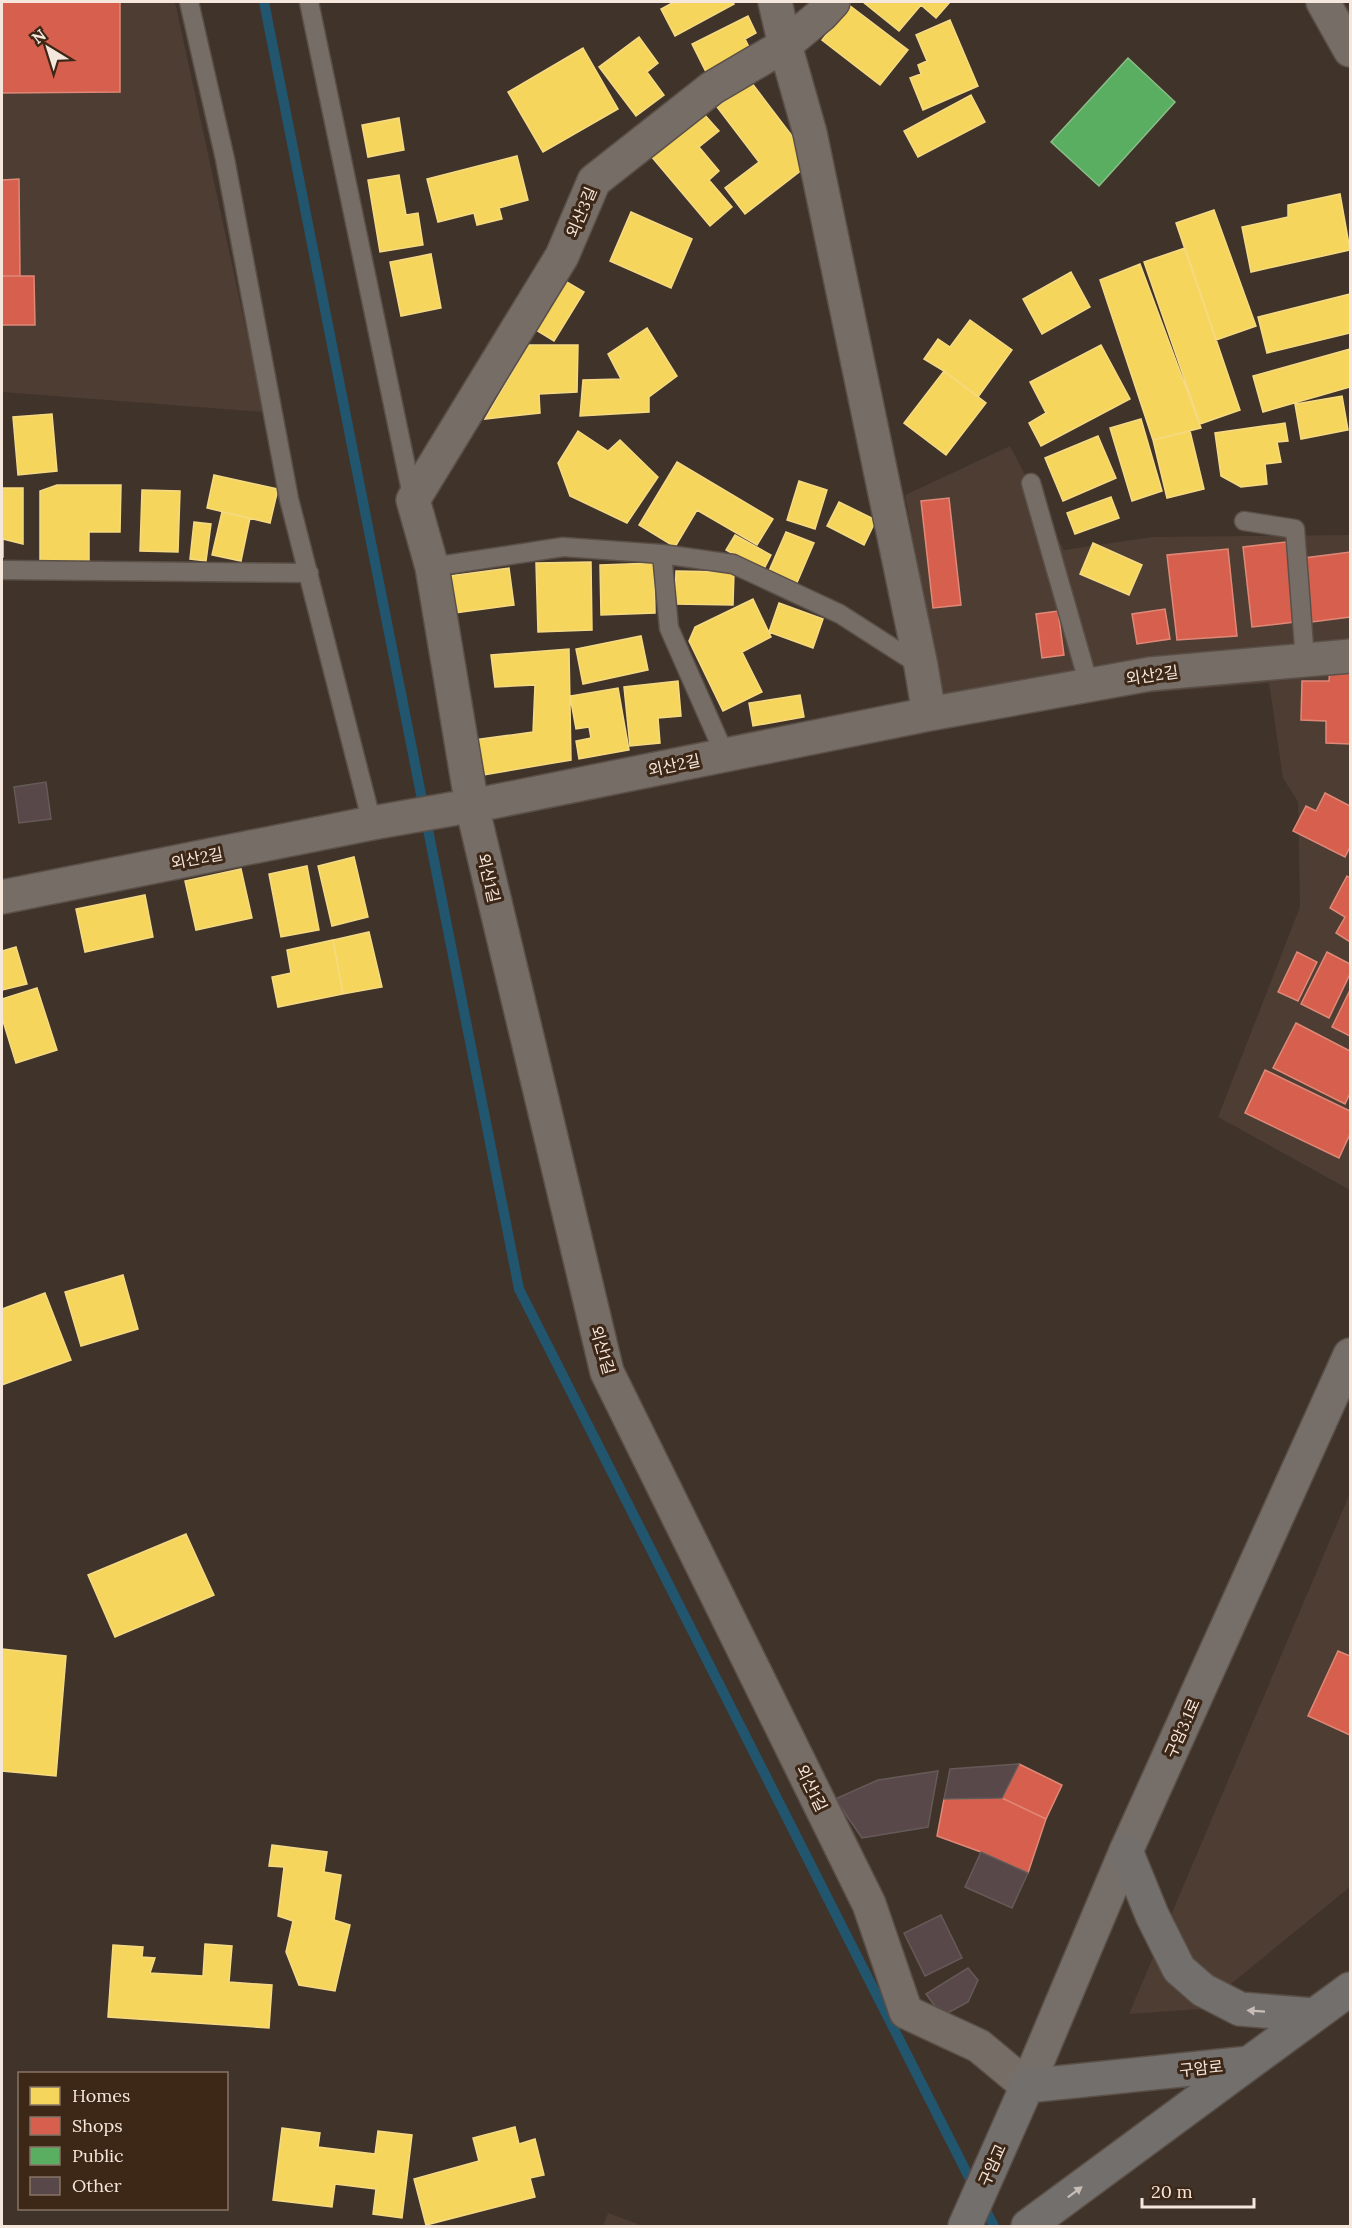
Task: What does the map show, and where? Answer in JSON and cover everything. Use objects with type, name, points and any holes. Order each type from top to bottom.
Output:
[{"type":"main road","points":[[1126,1851],[1152,1915],[1179,1969],[1203,1990],[1240,2009],[1314,2015]]},
{"type":"main road","points":[[1028,2226],[1350,1989]]},
{"type":"main road","name":"구암로","points":[[1023,2095],[1249,2063]]},
{"type":"main road","name":"구암교","points":[[965,2226],[1023,2095]]},
{"type":"street","points":[[775,2],[810,134],[921,666],[929,714]]},
{"type":"street","name":"외산3길","points":[[413,500],[562,256],[594,181],[712,88],[785,45],[833,2]]},
{"type":"street","points":[[1323,2],[1350,50]]},
{"type":"street","name":"외산1길","points":[[413,500],[432,567],[460,808],[607,1372],[869,1904],[906,2012],[979,2046],[1023,2095]]},
{"type":"street","name":"외산2길","points":[[2,897],[929,714],[1150,674],[1350,656]]},
{"type":"street","name":"구암3.1로","points":[[1023,2095],[1126,1851],[1350,1355]]},
{"type":"lane","points":[[189,2],[225,159],[289,499],[309,573],[386,821]]},
{"type":"lane","points":[[309,2],[413,500]]},
{"type":"lane","points":[[1031,483],[1089,685]]},
{"type":"lane","points":[[1244,521],[1295,529],[1305,660]]},
{"type":"lane","points":[[432,567],[563,547],[662,554],[733,564],[840,614],[921,666]]},
{"type":"lane","points":[[662,554],[669,628],[725,755]]},
{"type":"lane","points":[[2,570],[309,573]]},
{"type":"shaded area","points":[[2,2],[175,2],[264,412],[2,392]]},
{"type":"shaded area","points":[[1010,446],[1064,550],[1152,537],[1350,535],[1350,1190],[1218,1117],[1300,907],[1298,802],[1283,778],[1269,683],[1112,696],[948,728],[905,495]]},
{"type":"shaded area","points":[[1350,1493],[1350,1887],[1200,2009],[1129,2014]]},
{"type":"shaded area","points":[[608,2213],[643,2226],[603,2226]]},
{"type":"building: Homes","points":[[674,2],[732,2],[734,4],[675,36],[661,9]]},
{"type":"building: Homes","points":[[863,2],[950,2],[936,18],[921,5],[899,31]]},
{"type":"building: Homes","points":[[849,5],[908,50],[880,85],[822,40]]},
{"type":"building: Homes","points":[[748,16],[756,33],[745,39],[751,51],[707,74],[692,44]]},
{"type":"building: Homes","points":[[950,20],[978,86],[923,110],[910,78],[921,74],[918,65],[927,61],[916,35]]},
{"type":"building: Homes","points":[[639,37],[658,63],[647,72],[664,95],[636,116],[599,67]]},
{"type":"building: Homes","points":[[583,48],[618,109],[543,152],[508,92]]},
{"type":"building: Homes","points":[[751,82],[812,162],[745,214],[725,188],[759,162],[717,107]]},
{"type":"building: Homes","points":[[971,95],[985,122],[918,157],[904,131]]},
{"type":"building: Homes","points":[[703,113],[719,131],[699,147],[719,171],[709,180],[732,207],[710,226],[651,156]]},
{"type":"building: Homes","points":[[399,118],[404,150],[368,157],[362,125]]},
{"type":"building: Homes","points":[[517,156],[528,200],[499,208],[502,219],[477,225],[474,213],[438,222],[427,179]]},
{"type":"building: Homes","points":[[399,175],[406,215],[418,213],[423,245],[380,252],[368,180]]},
{"type":"building: Homes","points":[[1340,194],[1350,250],[1251,272],[1242,227],[1288,217],[1288,205]]},
{"type":"building: Homes","points":[[1214,210],[1256,326],[1216,340],[1176,223]]},
{"type":"building: Homes","points":[[631,212],[692,239],[671,288],[610,261]]},
{"type":"building: Homes","points":[[1185,248],[1240,410],[1200,424],[1144,262]]},
{"type":"building: Homes","points":[[431,254],[441,308],[401,316],[390,262]]},
{"type":"building: Homes","points":[[1140,264],[1201,428],[1153,440],[1100,280]]},
{"type":"building: Homes","points":[[1071,272],[1090,307],[1042,334],[1023,299]]},
{"type":"building: Homes","points":[[565,281],[584,292],[554,341],[536,330]]},
{"type":"building: Homes","points":[[1350,294],[1350,333],[1267,353],[1258,317]]},
{"type":"building: Homes","points":[[970,320],[1012,350],[978,397],[924,359],[938,339],[950,347]]},
{"type":"building: Homes","points":[[647,328],[677,376],[649,397],[649,412],[580,416],[583,380],[621,379],[608,354]]},
{"type":"building: Homes","points":[[528,345],[578,345],[577,392],[539,394],[540,413],[485,419]]},
{"type":"building: Homes","points":[[1101,345],[1130,399],[1041,446],[1029,423],[1046,413],[1030,382]]},
{"type":"building: Homes","points":[[1350,349],[1350,387],[1263,412],[1253,376]]},
{"type":"building: Homes","points":[[944,371],[986,403],[946,455],[904,423]]},
{"type":"building: Homes","points":[[1342,396],[1348,430],[1301,439],[1295,404]]},
{"type":"building: Homes","points":[[52,414],[57,471],[18,475],[13,417]]},
{"type":"building: Homes","points":[[1141,419],[1162,491],[1132,501],[1110,428]]},
{"type":"building: Homes","points":[[1285,423],[1288,441],[1277,442],[1281,462],[1265,464],[1267,484],[1241,487],[1221,476],[1215,433]]},
{"type":"building: Homes","points":[[578,431],[608,451],[620,440],[658,477],[627,523],[570,496],[558,463]]},
{"type":"building: Homes","points":[[1190,431],[1204,489],[1167,498],[1153,440]]},
{"type":"building: Homes","points":[[1098,436],[1116,478],[1063,501],[1045,458]]},
{"type":"building: Homes","points":[[677,462],[773,519],[757,545],[697,510],[675,547],[639,525]]},
{"type":"building: Homes","points":[[214,475],[278,489],[270,523],[207,508]]},
{"type":"building: Homes","points":[[799,481],[827,490],[815,529],[787,520]]},
{"type":"building: Homes","points":[[57,485],[121,485],[120,532],[89,532],[89,562],[40,562],[40,491]]},
{"type":"building: Homes","points":[[2,488],[23,488],[23,544],[3,539],[3,557],[2,557]]},
{"type":"building: Homes","points":[[142,490],[180,491],[178,552],[140,551]]},
{"type":"building: Homes","points":[[1111,497],[1119,518],[1075,534],[1067,513]]},
{"type":"building: Homes","points":[[839,502],[876,520],[864,545],[827,526]]},
{"type":"building: Homes","points":[[222,512],[250,518],[241,561],[212,555]]},
{"type":"building: Homes","points":[[194,522],[211,524],[206,561],[190,559]]},
{"type":"building: Homes","points":[[786,532],[814,543],[796,585],[768,573]]},
{"type":"building: Homes","points":[[735,535],[771,555],[763,571],[726,550]]},
{"type":"building: Homes","points":[[1093,543],[1142,565],[1129,595],[1080,574]]},
{"type":"building: Homes","points":[[591,562],[592,630],[538,632],[536,563]]},
{"type":"building: Homes","points":[[654,563],[655,613],[601,615],[600,565]]},
{"type":"building: Homes","points":[[509,568],[514,605],[455,613],[450,576]]},
{"type":"building: Homes","points":[[676,571],[734,572],[733,605],[675,604]]},
{"type":"building: Homes","points":[[753,599],[771,637],[742,652],[762,692],[723,711],[689,641],[695,627]]},
{"type":"building: Homes","points":[[779,603],[823,619],[813,648],[769,632]]},
{"type":"building: Homes","points":[[641,636],[648,670],[583,684],[576,649]]},
{"type":"building: Homes","points":[[569,649],[571,760],[478,776],[474,740],[533,732],[535,685],[495,687],[491,655]]},
{"type":"building: Homes","points":[[678,681],[681,716],[658,718],[660,743],[630,746],[624,687]]},
{"type":"building: Homes","points":[[618,688],[629,750],[579,759],[576,741],[591,738],[589,727],[576,729],[570,696]]},
{"type":"building: Homes","points":[[800,695],[804,717],[753,726],[749,703]]},
{"type":"building: Homes","points":[[354,857],[368,917],[332,926],[318,866]]},
{"type":"building: Homes","points":[[307,866],[319,930],[281,937],[269,874]]},
{"type":"building: Homes","points":[[241,869],[252,918],[196,930],[185,881]]},
{"type":"building: Homes","points":[[145,895],[153,937],[85,952],[76,909]]},
{"type":"building: Homes","points":[[369,932],[382,987],[343,994],[333,940]]},
{"type":"building: Homes","points":[[333,940],[343,994],[278,1007],[272,977],[291,973],[287,950]]},
{"type":"building: Homes","points":[[16,947],[27,984],[2,990],[2,951]]},
{"type":"building: Homes","points":[[37,988],[57,1050],[16,1063],[2,1018],[2,999]]},
{"type":"building: Homes","points":[[123,1275],[138,1329],[81,1346],[65,1292]]},
{"type":"building: Homes","points":[[45,1293],[71,1360],[2,1385],[2,1309]]},
{"type":"building: Homes","points":[[186,1534],[214,1595],[115,1637],[88,1575]]},
{"type":"building: Homes","points":[[2,1649],[66,1656],[56,1776],[2,1771]]},
{"type":"building: Homes","points":[[272,1845],[327,1852],[324,1872],[341,1875],[334,1920],[350,1925],[335,1991],[299,1985],[286,1952],[293,1921],[278,1916],[284,1867],[269,1866]]},
{"type":"building: Homes","points":[[205,1944],[232,1946],[229,1982],[272,1985],[269,2028],[108,2017],[113,1945],[143,1947],[142,1957],[155,1958],[150,1973],[203,1976]]},
{"type":"building: Homes","points":[[515,2127],[519,2144],[535,2139],[544,2175],[530,2178],[535,2197],[426,2225],[414,2179],[479,2161],[473,2138]]},
{"type":"building: Homes","points":[[282,2128],[320,2133],[318,2147],[375,2154],[378,2131],[412,2135],[402,2218],[373,2214],[376,2189],[335,2184],[332,2207],[273,2200]]},
{"type":"building: Shops","points":[[2,2],[120,2],[120,92],[2,93]]},
{"type":"building: Shops","points":[[19,179],[20,276],[2,276],[2,180]]},
{"type":"building: Shops","points":[[2,276],[34,276],[35,325],[2,325]]},
{"type":"building: Shops","points":[[949,498],[961,605],[933,608],[921,501]]},
{"type":"building: Shops","points":[[1286,542],[1295,622],[1252,627],[1243,547]]},
{"type":"building: Shops","points":[[1228,549],[1237,636],[1177,640],[1167,555]]},
{"type":"building: Shops","points":[[1350,552],[1350,617],[1312,622],[1304,558]]},
{"type":"building: Shops","points":[[1165,609],[1170,639],[1137,644],[1132,614]]},
{"type":"building: Shops","points":[[1058,611],[1064,655],[1042,658],[1036,614]]},
{"type":"building: Shops","points":[[1330,664],[1350,665],[1350,744],[1326,743],[1326,721],[1301,720],[1302,681],[1329,681]]},
{"type":"building: Shops","points":[[1325,793],[1350,806],[1350,847],[1345,857],[1293,831],[1306,806],[1316,811]]},
{"type":"building: Shops","points":[[1347,876],[1350,878],[1350,942],[1336,933],[1345,917],[1330,908]]},
{"type":"building: Shops","points":[[1297,952],[1317,962],[1298,1001],[1278,992]]},
{"type":"building: Shops","points":[[1327,952],[1350,964],[1350,974],[1329,1018],[1301,1004]]},
{"type":"building: Shops","points":[[1350,990],[1350,1036],[1332,1027]]},
{"type":"building: Shops","points":[[1296,1023],[1350,1051],[1350,1093],[1345,1104],[1273,1068]]},
{"type":"building: Shops","points":[[1265,1070],[1350,1111],[1350,1134],[1339,1158],[1245,1113]]},
{"type":"building: Shops","points":[[1338,1651],[1350,1656],[1350,1735],[1308,1716]]},
{"type":"building: Shops","points":[[1019,1764],[1062,1785],[1046,1819],[1002,1798]]},
{"type":"building: Shops","points":[[1002,1798],[1046,1819],[1028,1873],[937,1836],[944,1799]]},
{"type":"building: Public","points":[[1128,58],[1175,102],[1099,186],[1051,142]]},
{"type":"building: Other","points":[[46,782],[51,819],[19,823],[14,787]]},
{"type":"building: Other","points":[[1019,1764],[1002,1798],[944,1799],[950,1769]]},
{"type":"building: Other","points":[[938,1771],[928,1827],[862,1838],[835,1799],[878,1780]]},
{"type":"building: Other","points":[[981,1852],[1028,1873],[1012,1908],[965,1887]]},
{"type":"building: Other","points":[[941,1915],[962,1958],[925,1976],[904,1933]]},
{"type":"building: Other","points":[[968,1968],[978,1980],[968,2002],[942,2016],[926,1994]]},
{"type":"waterway","points":[[264,2],[519,1289],[975,2189]]},
{"type":"waterway","points":[[982,2203],[994,2226]]}]
